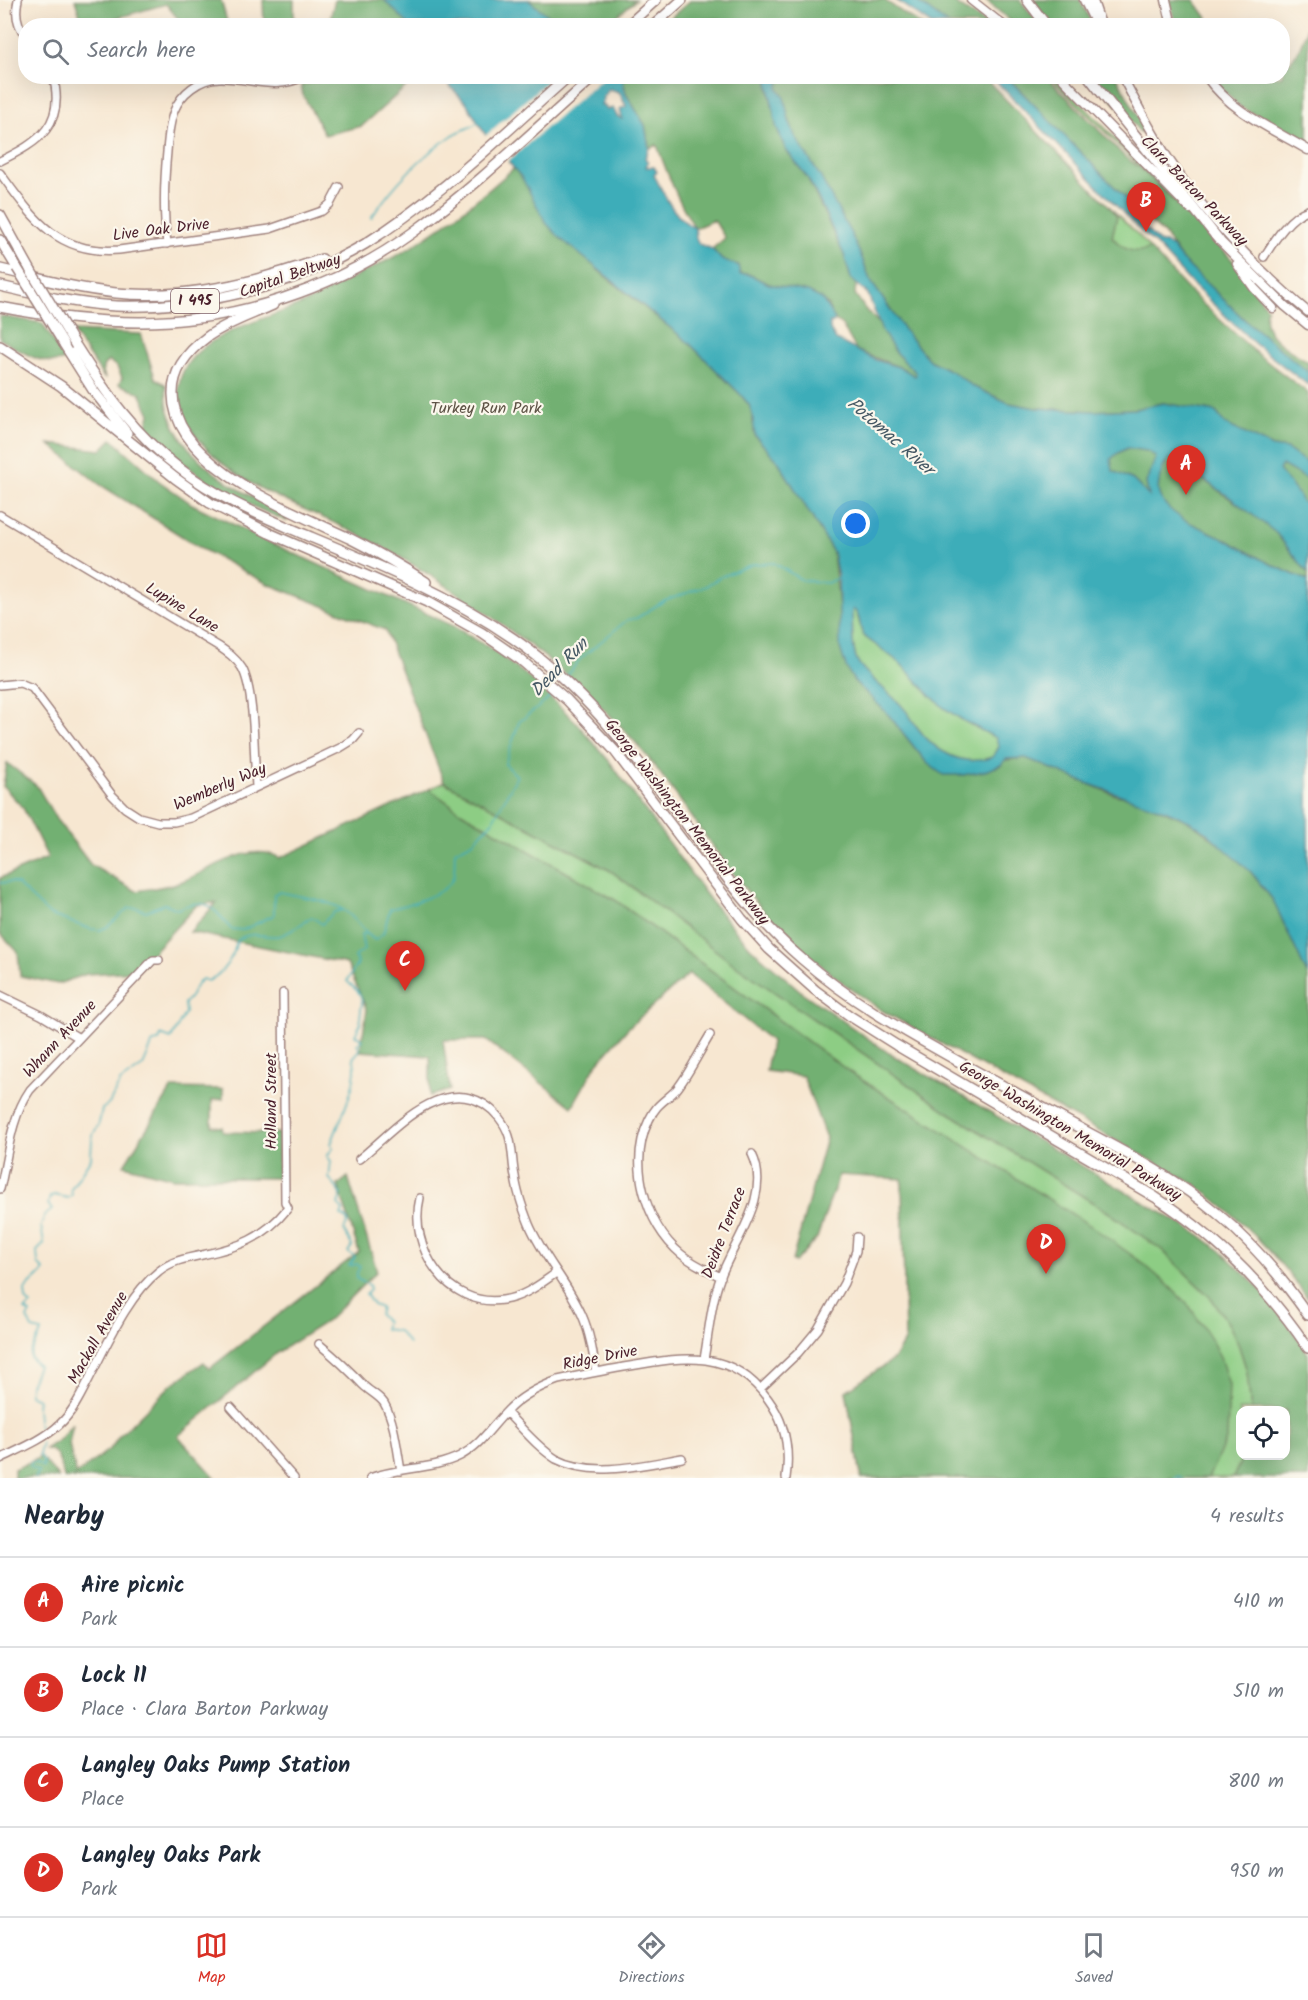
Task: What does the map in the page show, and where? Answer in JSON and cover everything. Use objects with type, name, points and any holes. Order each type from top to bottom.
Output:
[{"type":"highway","points":[[636,18],[656,0]]},
{"type":"highway","points":[[662,18],[682,0]]},
{"type":"highway","points":[[1027,0],[1041,18]]},
{"type":"highway","points":[[1092,0],[1097,18]]},
{"type":"highway","name":"Capital Beltway","points":[[0,286],[94,304],[141,306],[193,302],[283,280],[348,253],[379,234],[422,203],[559,84]]},
{"type":"highway","name":"Capital Beltway","points":[[0,307],[90,320],[167,321],[240,310],[289,296],[330,280],[374,258],[434,217],[586,84]]},
{"type":"highway","points":[[1094,84],[1219,240]]},
{"type":"highway","points":[[0,215],[31,271]]},
{"type":"highway","points":[[0,220],[100,383],[127,419],[163,456],[189,476],[242,506],[457,602]]},
{"type":"highway","points":[[0,269],[87,289],[117,293],[192,292],[282,272],[347,249],[379,234]]},
{"type":"highway","points":[[0,241],[107,408],[156,462]]},
{"type":"highway","points":[[330,280],[214,332],[193,348],[181,364],[175,380],[173,400],[178,418],[202,453],[236,481],[268,500],[352,539],[403,567],[457,602]]},
{"type":"highway","points":[[0,346],[62,386],[156,462]]},
{"type":"highway","name":"George Washington Memorial Parkway","points":[[156,462],[196,494],[230,514],[427,602],[482,633],[520,660],[579,712],[614,750],[742,919],[789,968],[859,1022],[1155,1197],[1196,1225],[1257,1281],[1279,1306],[1308,1348]]},
{"type":"highway","name":"George Washington Memorial Parkway","points":[[457,602],[531,652],[589,702],[631,751],[738,893],[798,956],[833,985],[889,1023],[1152,1167],[1196,1196],[1219,1214],[1259,1252],[1308,1315]]},
{"type":"main road","points":[[971,0],[994,18]]},
{"type":"main road","points":[[1084,0],[1094,18]]},
{"type":"main road","points":[[1166,0],[1170,18]]},
{"type":"main road","name":"Clara Barton Parkway","points":[[1068,84],[1219,240],[1285,306],[1308,325]]},
{"type":"main road","name":"Clara Barton Parkway","points":[[1127,84],[1170,161],[1199,200],[1255,263],[1308,312]]},
{"type":"main road","points":[[1212,84],[1226,101],[1241,112],[1308,150]]},
{"type":"main road","points":[[1219,240],[1254,288],[1273,308]]},
{"type":"street","points":[[18,0],[16,14],[18,22]]},
{"type":"street","points":[[0,161],[31,145],[45,131],[55,108],[55,84]]},
{"type":"street","points":[[167,244],[163,204],[171,121],[179,100],[200,84]]},
{"type":"street","name":"Live Oak Drive","points":[[0,173],[36,220],[55,236],[72,245],[92,250],[167,244],[282,226],[322,211],[330,204],[339,187]]},
{"type":"street","points":[[1264,257],[1288,225],[1301,212],[1308,210]]},
{"type":"street","name":"Lupine Lane","points":[[0,515],[218,646],[236,660],[242,668],[249,687],[256,787]]},
{"type":"street","name":"Wemberly Way","points":[[0,685],[20,682],[36,692],[112,795],[125,808],[139,817],[165,822],[186,819],[256,787],[347,745],[359,733]]},
{"type":"street","name":"Whann Avenue","points":[[0,1189],[3,1152],[25,1098],[153,960],[159,960]]},
{"type":"street","name":"Holland Street","points":[[283,993],[285,1202],[288,1208]]},
{"type":"street","points":[[0,995],[34,1011],[79,1038]]},
{"type":"street","points":[[710,1035],[676,1090],[661,1101],[652,1113],[644,1131],[640,1167],[647,1203],[672,1246],[689,1260],[721,1277]]},
{"type":"street","points":[[359,1159],[424,1105],[450,1098],[475,1100],[495,1113],[508,1134],[515,1178],[524,1211],[542,1250],[584,1318],[596,1372]]},
{"type":"street","name":"Deidre Terrace","points":[[704,1359],[714,1299],[721,1277],[752,1208],[757,1190],[758,1173],[752,1154]]},
{"type":"street","points":[[420,1198],[418,1224],[430,1263],[444,1281],[458,1291],[481,1300],[506,1300],[524,1294],[556,1273]]},
{"type":"street","name":"Mackall Avenue","points":[[0,1459],[52,1431],[67,1417],[131,1303],[159,1271],[185,1259],[226,1250],[249,1242],[277,1222],[288,1208]]},
{"type":"street","points":[[760,1389],[798,1353],[818,1329],[844,1283],[856,1251],[857,1237]]},
{"type":"street","points":[[319,1344],[384,1403],[391,1420],[401,1471]]},
{"type":"street","name":"Ridge Drive","points":[[370,1478],[436,1464],[460,1456],[479,1443],[506,1412],[524,1396],[546,1384],[596,1372],[675,1358],[704,1359],[735,1370],[760,1389],[776,1411],[784,1431],[788,1454],[786,1478]]},
{"type":"street","points":[[231,1407],[294,1478]]},
{"type":"street","points":[[506,1412],[554,1458],[575,1468],[608,1472],[682,1458]]},
{"type":"green space","points":[[75,0],[221,0],[226,18],[177,18],[166,4],[117,18],[81,18]]},
{"type":"green space","points":[[263,0],[294,0],[294,18],[264,18]]},
{"type":"green space","points":[[335,0],[391,0],[409,18],[330,18]]},
{"type":"green space","points":[[528,0],[636,0],[615,18],[552,18]]},
{"type":"green space","points":[[691,0],[884,0],[911,18],[670,18]]},
{"type":"green space","points":[[915,0],[951,0],[978,18],[939,18]]},
{"type":"green space","points":[[986,0],[1020,0],[1034,18],[1007,18]]},
{"type":"green space","points":[[1032,0],[1080,0],[1089,18],[1046,18]]},
{"type":"green space","points":[[1169,0],[1194,0],[1207,18],[1174,18]]},
{"type":"green space","points":[[1308,24],[1308,144],[1240,107],[1217,84],[1290,84],[1290,61],[1302,42]]},
{"type":"green space","points":[[409,84],[362,126],[325,135],[303,95],[301,85]]},
{"type":"green space","points":[[624,84],[768,84],[781,139],[786,150],[807,177],[844,255],[851,279],[856,284],[855,294],[878,322],[896,353],[917,375],[915,377],[902,368],[857,351],[842,325],[834,319],[827,304],[769,284],[748,274],[739,274],[738,265],[722,260],[712,249],[725,238],[714,220],[695,228],[678,198],[657,145],[649,148],[645,125],[626,94]]},
{"type":"green space","points":[[779,84],[991,84],[1112,209],[1117,216],[1112,237],[1116,241],[1124,248],[1133,251],[1150,249],[1191,293],[1256,353],[1308,393],[1308,464],[1287,449],[1272,447],[1225,424],[1216,412],[1163,403],[1135,409],[1093,411],[1036,408],[1009,403],[974,387],[953,372],[929,360],[907,334],[870,280],[851,234],[795,136],[778,88]]},
{"type":"green space","points":[[1014,84],[1054,84],[1125,157],[1140,168],[1235,263],[1267,308],[1265,318],[1271,334],[1284,347],[1308,361],[1308,372],[1245,320],[1181,259],[1165,235],[1133,206]]},
{"type":"green space","points":[[1057,84],[1063,84],[1220,247]]},
{"type":"green space","points":[[1099,84],[1121,84],[1144,128],[1141,133]]},
{"type":"green space","name":"Turkey Run Park","points":[[514,168],[599,271],[689,343],[749,405],[755,436],[778,461],[833,552],[846,667],[854,681],[887,713],[927,763],[963,775],[985,771],[1001,765],[1006,760],[1026,758],[1116,795],[1137,799],[1191,822],[1235,856],[1273,900],[1308,976],[1308,1299],[1256,1238],[1196,1185],[881,1010],[812,958],[752,897],[636,743],[617,722],[554,664],[463,597],[408,562],[366,538],[285,501],[243,478],[207,449],[191,429],[184,417],[178,391],[181,377],[189,362],[201,349],[235,329],[307,302],[405,251],[463,210]]},
{"type":"green space","points":[[1112,209],[1150,249],[1138,252],[1129,250],[1112,237],[1117,216]]},
{"type":"green space","points":[[0,316],[42,323],[65,360],[48,362],[40,360],[0,339]]},
{"type":"green space","points":[[72,331],[141,334],[155,378],[166,385],[168,408],[175,427],[186,444],[213,472],[282,513],[287,517],[287,521],[246,503],[211,483],[163,445],[146,428],[150,414],[140,393],[119,384],[122,378],[117,367],[109,361],[103,367],[105,379]]},
{"type":"green space","points":[[112,439],[159,481],[192,504],[269,542],[451,625],[488,647],[526,675],[575,721],[610,762],[713,904],[750,947],[803,993],[889,1053],[1200,1235],[1221,1251],[1258,1287],[1297,1336],[1308,1354],[1308,1478],[1233,1478],[1241,1460],[1290,1460],[1290,1406],[1251,1406],[1247,1371],[1238,1343],[1228,1323],[1212,1299],[1162,1250],[1108,1212],[948,1112],[731,962],[611,871],[444,782],[385,630],[268,584],[202,549],[99,484],[49,444],[101,450]]},
{"type":"green space","points":[[1127,448],[1147,451],[1156,457],[1146,483],[1149,497],[1133,480],[1112,471],[1111,459]]},
{"type":"green space","points":[[1169,459],[1177,462],[1258,518],[1276,533],[1308,573],[1308,580],[1172,512],[1160,497],[1158,488],[1162,472]]},
{"type":"green space","points":[[1282,464],[1308,480],[1308,504],[1302,502],[1279,470]]},
{"type":"green space","points":[[853,609],[865,637],[900,663],[944,708],[996,738],[999,747],[993,757],[971,760],[950,756],[924,736],[903,707],[870,677],[858,662],[853,644]]},
{"type":"green space","points":[[7,763],[37,786],[56,819],[91,865],[136,891],[178,883],[244,854],[268,853],[280,858],[429,789],[461,812],[615,900],[851,1073],[1091,1226],[1140,1261],[1168,1285],[1190,1307],[1210,1337],[1229,1385],[1227,1438],[1208,1478],[860,1478],[846,1391],[894,1359],[905,1340],[902,1179],[839,1175],[817,1238],[795,1262],[792,1261],[826,1138],[803,1076],[766,1071],[771,1041],[689,974],[628,1028],[596,1065],[572,1107],[486,1040],[443,1040],[450,1090],[430,1096],[430,1056],[360,1051],[367,1010],[347,964],[190,932],[217,902],[197,905],[135,971],[87,974],[58,984],[20,976],[18,952],[0,933],[0,878],[48,858],[23,808],[3,786]]},
{"type":"green space","points":[[444,782],[611,871],[731,962],[948,1112],[1108,1212],[1162,1250],[1212,1299],[1238,1343],[1247,1371],[1251,1406],[1236,1406],[1236,1460],[1241,1460],[1233,1478],[860,1478],[846,1391],[894,1359],[905,1340],[902,1178],[936,1127],[851,1073],[615,900],[461,812],[429,789]]},
{"type":"green space","points":[[172,1088],[223,1089],[223,1099],[212,1100],[212,1126],[222,1127],[223,1132],[279,1133],[279,1178],[173,1178],[124,1165]]},
{"type":"green space","points":[[348,1177],[377,1271],[327,1321],[278,1352],[178,1436],[216,1478],[64,1478],[57,1455],[45,1449],[60,1439],[73,1423],[69,1444],[76,1475],[112,1447],[119,1436],[171,1385],[204,1362],[209,1369],[359,1252],[338,1185]]},
{"type":"green space","points":[[41,1457],[59,1478],[14,1478],[14,1469]]},
{"type":"water","points":[[384,0],[528,0],[552,18],[402,18]]},
{"type":"water","points":[[896,0],[915,0],[939,18],[922,18]]},
{"type":"water","name":"Potomac River","points":[[449,84],[624,84],[626,94],[645,125],[649,148],[645,158],[648,162],[646,167],[654,167],[657,172],[654,175],[666,198],[675,212],[687,224],[695,228],[699,244],[712,249],[722,260],[738,265],[740,274],[748,274],[769,284],[808,292],[822,299],[835,319],[833,323],[830,322],[830,330],[836,340],[876,360],[902,368],[915,376],[915,372],[896,353],[882,331],[868,294],[851,279],[844,255],[818,198],[807,177],[786,150],[776,126],[768,84],[779,84],[778,88],[784,97],[795,136],[820,176],[851,234],[870,280],[907,334],[929,360],[953,372],[974,387],[1009,403],[1036,408],[1093,411],[1135,409],[1163,403],[1216,412],[1225,424],[1272,447],[1287,449],[1308,464],[1308,480],[1282,465],[1279,470],[1302,502],[1308,504],[1308,573],[1276,533],[1228,496],[1174,460],[1169,459],[1164,467],[1158,488],[1160,497],[1166,505],[1181,517],[1276,567],[1308,580],[1308,976],[1273,900],[1251,872],[1191,822],[1026,758],[1006,759],[1001,765],[985,771],[963,775],[943,775],[927,763],[887,713],[854,681],[846,667],[840,648],[838,578],[833,552],[778,461],[755,436],[749,405],[689,343],[561,239],[546,223],[522,178],[485,134],[467,104]],"holes":[[[609,89],[619,92],[626,106],[620,109],[622,119],[617,116],[613,108],[607,110],[601,105]],[[1127,448],[1147,451],[1156,457],[1146,483],[1149,496],[1133,480],[1113,471],[1111,459]],[[853,609],[858,615],[865,637],[900,663],[944,708],[996,738],[999,747],[993,757],[971,760],[950,756],[924,736],[903,707],[858,662],[853,644]]]},
{"type":"water","points":[[999,84],[1014,84],[1133,206],[1137,214],[1135,219],[1160,243],[1172,247],[1181,259],[1245,320],[1308,372],[1308,385],[1255,344],[1132,222]]},
{"type":"pier","points":[[544,84],[596,84],[506,163],[484,137]]},
{"type":"waterway","points":[[371,218],[388,194],[418,162],[453,135],[478,122]]},
{"type":"waterway","name":"Dead Run","points":[[566,677],[580,659],[627,620],[637,618],[662,602],[706,586],[720,577],[753,564],[774,563],[802,580],[827,583],[840,577]]},
{"type":"waterway","name":"Dead Run","points":[[0,883],[17,884],[50,915],[100,930],[107,927],[129,908],[146,911],[165,904],[178,909],[196,903],[209,906],[231,929],[243,930],[274,915],[274,894],[280,892],[322,901],[338,907],[349,914],[375,940],[383,934],[390,909],[433,895],[441,891],[452,880],[455,851],[474,841],[492,822],[517,776],[505,764],[519,722],[553,693]]},
{"type":"waterway","points":[[40,1433],[38,1399],[29,1395],[30,1385],[38,1366],[30,1357],[30,1353],[41,1331],[32,1329],[27,1318],[30,1313],[25,1310],[31,1305],[26,1300],[25,1290],[44,1270],[38,1264],[37,1251],[44,1244],[41,1226],[44,1216],[52,1210],[48,1204],[50,1197],[54,1195],[68,1198],[72,1195],[71,1189],[91,1158],[92,1137],[99,1123],[102,1109],[109,1104],[120,1082],[143,1066],[153,1042],[159,1041],[161,1035],[171,1039],[185,1013],[184,1003],[202,979],[208,981],[223,969],[229,962],[239,940],[250,935],[283,935],[312,917],[322,924],[334,912],[342,910]]},
{"type":"waterway","points":[[365,934],[361,934],[364,950],[354,957],[358,963],[347,981],[361,997],[361,1023],[355,1035],[363,1040],[357,1044],[360,1050],[353,1058],[355,1066],[352,1088],[331,1144],[333,1148],[327,1156],[331,1161],[329,1178],[341,1194],[338,1205],[343,1210],[341,1216],[345,1217],[348,1222],[344,1230],[352,1246],[348,1252],[355,1257],[349,1266],[357,1264],[360,1267],[357,1279],[369,1285],[370,1289],[366,1294],[373,1305],[381,1308],[379,1315],[386,1322],[384,1329],[398,1331],[409,1344]]},
{"type":"waterway","points":[[35,1478],[39,1472],[30,1467],[31,1462],[36,1462],[43,1467],[43,1460],[39,1455],[42,1443]]},
{"type":"waterway","points":[[1174,1478],[1179,1476],[1182,1478]]},
{"type":"place","name":"Lock 11","points":[[1146,232]]},
{"type":"place","name":"Aire picnic","points":[[1186,495]]},
{"type":"place","name":"Langley Oaks Pump Station","points":[[405,991]]},
{"type":"place","name":"Langley Oaks Park","points":[[1046,1274]]}]
